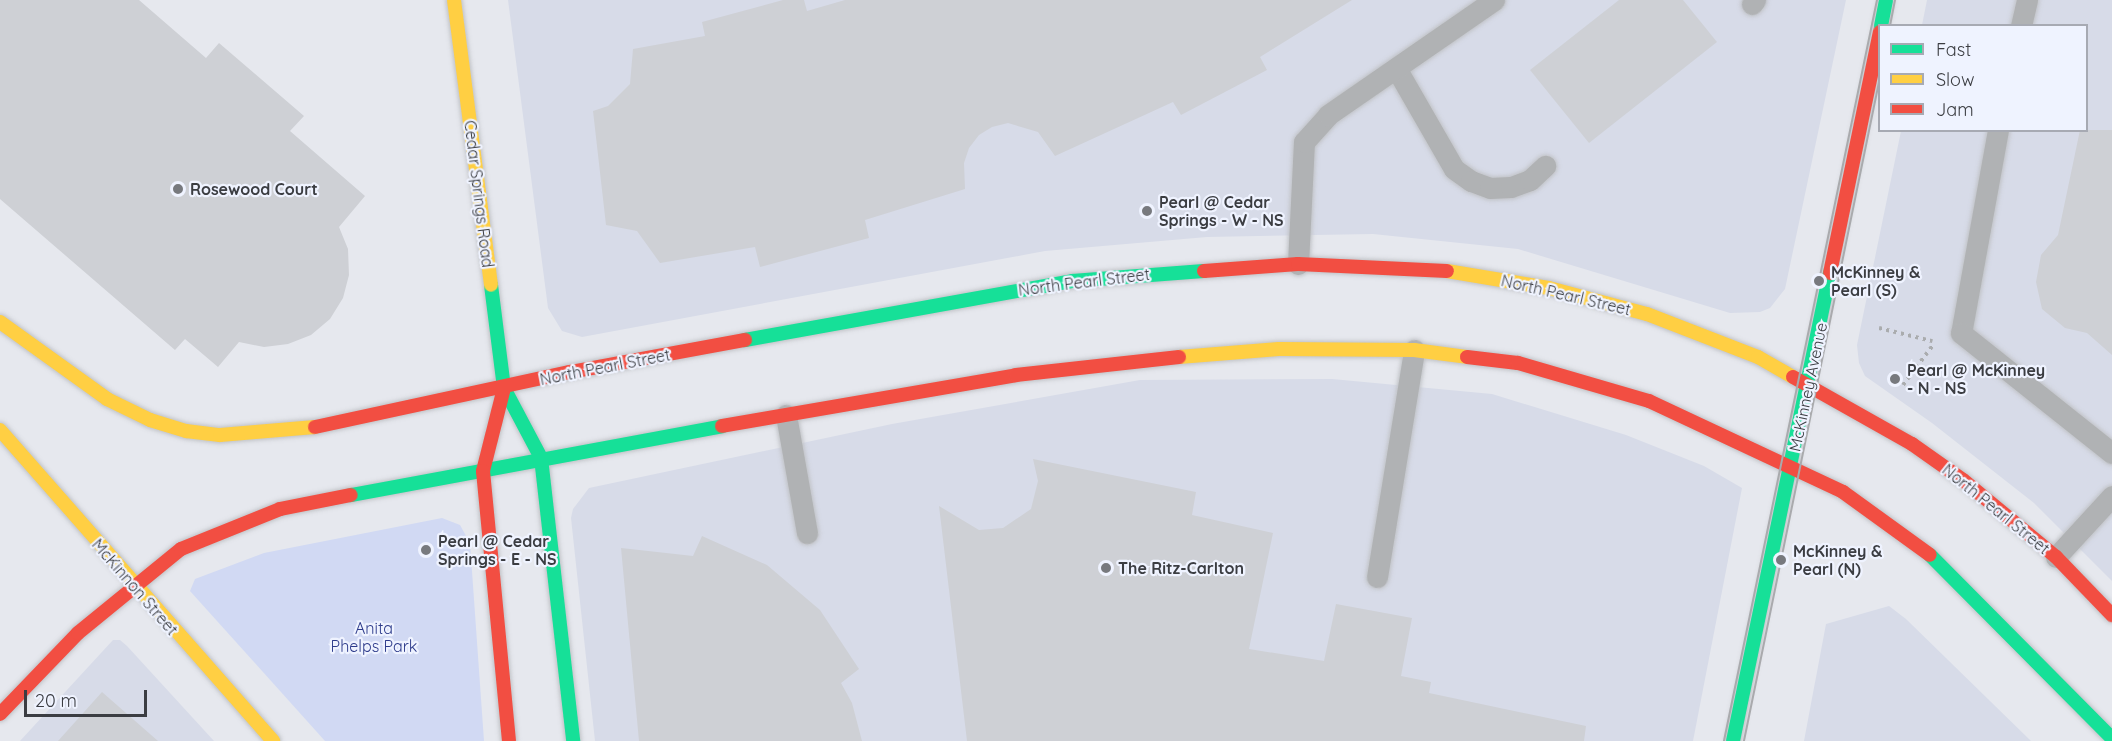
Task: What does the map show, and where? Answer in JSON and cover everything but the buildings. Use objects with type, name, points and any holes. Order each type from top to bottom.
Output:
[{"type":"main road","name":"Cedar Springs Road","points":[[454,0],[504,388],[541,458],[573,741]]},
{"type":"main road","points":[[1881,24],[1886,0]]},
{"type":"main road","name":"McKinney Avenue","points":[[1733,741],[1876,70],[1878,51]]},
{"type":"main road","name":"North Pearl Street","points":[[0,322],[107,399],[150,420],[186,431],[220,435],[308,428],[587,369],[1050,285],[1223,267],[1298,264],[1451,271],[1550,288],[1647,314],[1758,357],[1912,444],[1963,480],[2056,557],[2112,615]]},
{"type":"main road","points":[[0,714],[78,633],[181,549],[280,509],[541,458],[786,415],[1133,360],[1280,349],[1414,350],[1518,363],[1649,401],[1843,492],[1936,559],[2112,738]]},
{"type":"main road","name":"Cedar Springs Road","points":[[504,388],[483,471],[509,741]]},
{"type":"main road","name":"McKinnon Street","points":[[0,430],[134,587],[273,741]]},
{"type":"lane","points":[[1298,264],[1304,142],[1328,115],[1494,0]]},
{"type":"lane","points":[[2021,24],[2026,0]]},
{"type":"lane","points":[[1396,68],[1454,169],[1471,181],[1490,188],[1511,187],[1530,180],[1545,166]]},
{"type":"lane","points":[[1998,132],[1961,333],[2112,453]]},
{"type":"lane","points":[[1377,577],[1414,350]]},
{"type":"lane","points":[[786,415],[807,533]]},
{"type":"lane","points":[[2056,557],[2112,496]]},
{"type":"path","points":[[1878,328],[1935,342],[1903,385]]},
{"type":"shaded area","points":[[508,0],[1846,0],[1785,289],[1770,308],[1760,312],[1730,313],[1518,249],[1373,234],[1207,237],[1045,251],[582,337],[562,331],[548,308]]},
{"type":"shaded area","points":[[1927,0],[2112,0],[2112,581],[2034,503],[1932,423],[1865,376],[1859,363],[1857,345],[1901,132],[2088,132],[2088,24],[1922,24]]},
{"type":"shaded area","points":[[1332,379],[1492,394],[1626,435],[1704,466],[1742,488],[1693,741],[595,741],[571,518],[573,509],[589,488],[892,424],[1140,380]]},
{"type":"shaded area","points":[[1889,606],[1906,619],[2031,741],[1804,741],[1826,624]]},
{"type":"shaded area","points":[[113,640],[120,640],[127,646],[214,741],[20,741]]},
{"type":"green space","name":"Anita Phelps Park","points":[[442,518],[460,525],[470,543],[484,741],[325,741],[190,591],[195,579],[264,553]]},
{"type":"tram line","points":[[1724,741],[1877,0]]},
{"type":"tram line","points":[[1890,24],[1895,0]]},
{"type":"tram line","points":[[1744,741],[1878,87]]},
{"type":"traffic: fast","points":[[1881,24],[1886,0]]},
{"type":"traffic: fast","points":[[745,340],[1072,281],[1204,271]]},
{"type":"traffic: fast","points":[[1733,741],[1830,273]]},
{"type":"traffic: fast","points":[[491,285],[504,388],[541,458],[573,741]]},
{"type":"traffic: fast","points":[[351,495],[722,426]]},
{"type":"traffic: fast","points":[[1930,555],[2112,738]]},
{"type":"traffic: slow","points":[[454,0],[491,285]]},
{"type":"traffic: slow","points":[[1447,271],[1549,288],[1647,314],[1758,357],[1793,377]]},
{"type":"traffic: slow","points":[[0,322],[107,399],[150,420],[186,431],[220,435],[315,427]]},
{"type":"traffic: slow","points":[[1179,357],[1279,349],[1414,350],[1467,357]]},
{"type":"traffic: slow","points":[[0,430],[273,741]]},
{"type":"traffic: jam","points":[[1830,273],[1878,42]]},
{"type":"traffic: jam","points":[[1204,271],[1298,264],[1447,271]]},
{"type":"traffic: jam","points":[[315,427],[570,372],[745,340]]},
{"type":"traffic: jam","points":[[722,426],[1016,375],[1179,357]]},
{"type":"traffic: jam","points":[[1467,357],[1518,363],[1649,401],[1843,492],[1930,555]]},
{"type":"traffic: jam","points":[[1793,377],[1912,444],[1963,480],[2056,557],[2112,615]]},
{"type":"traffic: jam","points":[[504,388],[483,471],[509,741]]},
{"type":"traffic: jam","points":[[0,714],[78,633],[181,549],[280,509],[351,495]]},
{"type":"place","name":"Rosewood Court","points":[[178,189]]},
{"type":"place","name":"Pearl @ Cedar Springs - W - NS","points":[[1147,211]]},
{"type":"place","name":"McKinney & Pearl (S)","points":[[1819,281]]},
{"type":"place","name":"Pearl @ McKinney - N - NS","points":[[1895,379]]},
{"type":"place","name":"Pearl @ Cedar Springs - E - NS","points":[[426,550]]},
{"type":"place","name":"McKinney & Pearl (N)","points":[[1781,560]]},
{"type":"place","name":"The Ritz-Carlton","points":[[1106,568]]}]
